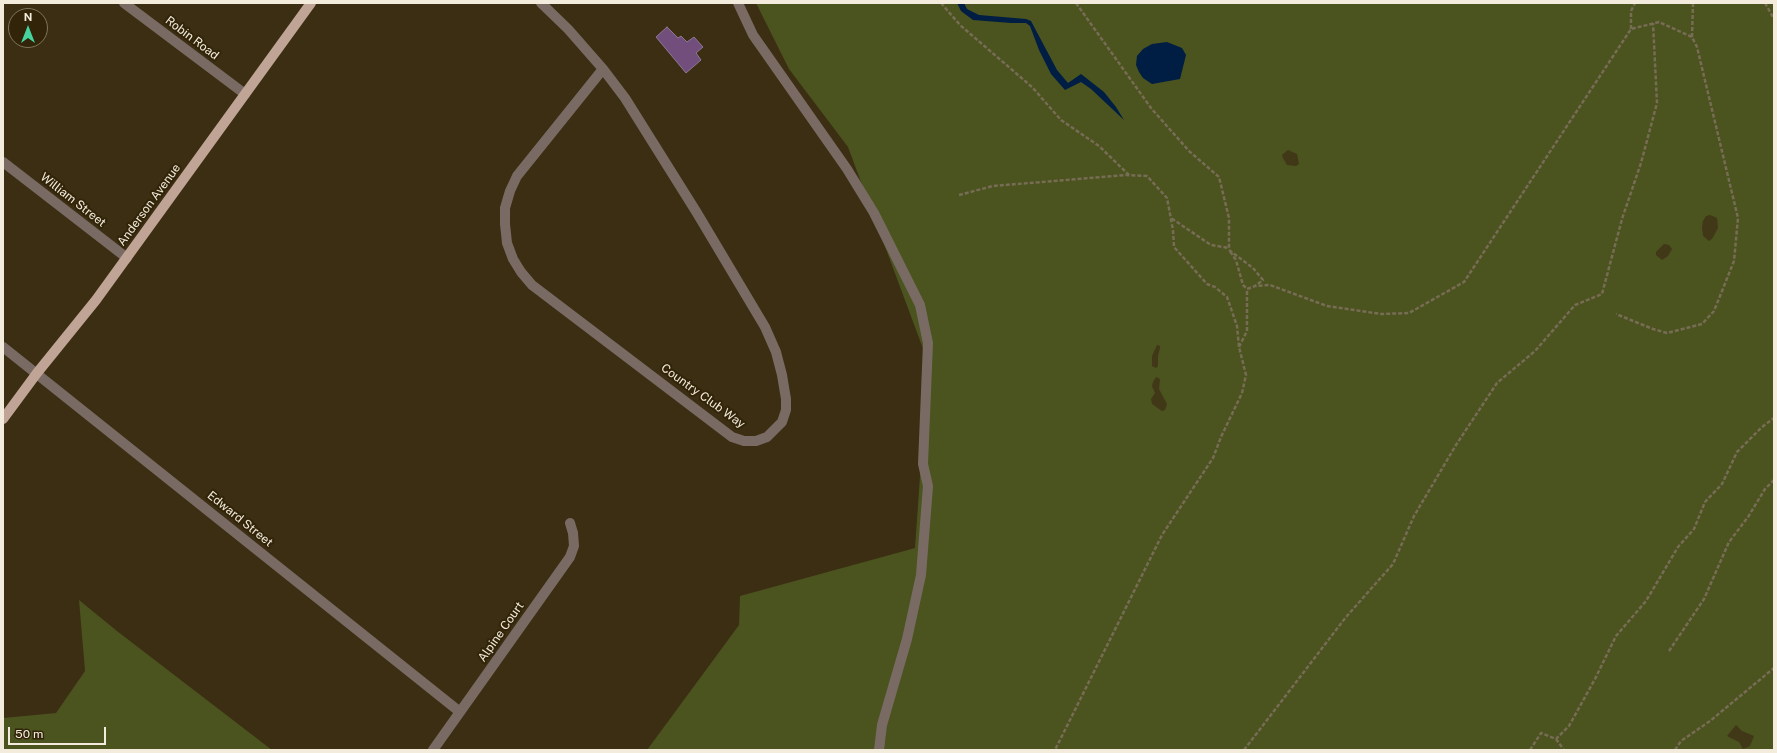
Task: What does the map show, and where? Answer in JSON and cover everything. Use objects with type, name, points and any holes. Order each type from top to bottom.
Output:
[{"type":"main road","name":"Anderson Avenue","points":[[3,419],[36,373],[96,300],[311,3]]},
{"type":"street","name":"Robin Road","points":[[124,3],[245,94]]},
{"type":"street","name":"Country Club Way","points":[[541,3],[568,28],[603,68],[625,98],[697,213],[765,327],[776,352],[786,399],[786,410],[782,422],[776,430],[767,437],[756,441],[744,441],[732,437],[532,285],[521,272],[513,259],[507,243],[505,208],[516,176],[603,68]]},
{"type":"street","points":[[738,3],[752,35],[847,169],[874,213],[920,305],[928,343],[923,464],[928,486],[921,575],[907,639],[882,725],[879,750]]},
{"type":"street","name":"William Street","points":[[3,162],[127,258]]},
{"type":"street","name":"Edward Street","points":[[3,347],[460,712]]},
{"type":"street","name":"Alpine Court","points":[[433,750],[570,557],[574,546],[573,533],[570,523]]},
{"type":"path","points":[[941,3],[960,25],[1032,87],[1061,120],[1099,146],[1130,175]]},
{"type":"path","points":[[1076,3],[1151,108],[1189,151],[1219,177],[1229,218],[1229,248],[1211,245],[1171,218]]},
{"type":"path","points":[[1255,286],[1270,285],[1327,306],[1381,314],[1410,313],[1464,282],[1631,29],[1630,11],[1634,3]]},
{"type":"path","points":[[1616,314],[1653,330],[1667,332],[1702,324],[1714,311],[1734,261],[1738,218],[1697,47],[1692,37],[1693,3]]},
{"type":"path","points":[[1765,3],[1774,19]]},
{"type":"path","points":[[1631,29],[1658,22],[1692,37]]},
{"type":"path","points":[[1244,750],[1346,617],[1393,564],[1414,516],[1497,383],[1536,351],[1575,305],[1602,294],[1622,219],[1641,163],[1657,103],[1653,24]]},
{"type":"path","points":[[959,195],[993,186],[1130,175],[1148,176],[1167,198],[1174,247],[1207,284],[1215,287],[1227,297],[1237,326],[1239,347],[1246,375],[1242,393],[1221,437],[1214,458],[1162,535],[1055,750]]},
{"type":"path","points":[[1239,347],[1247,331],[1247,289],[1243,285],[1236,260],[1229,250],[1253,268],[1263,280],[1255,286],[1247,289]]},
{"type":"path","points":[[1556,739],[1569,726],[1595,679],[1616,636],[1646,601],[1678,547],[1694,529],[1706,502],[1722,484],[1737,452],[1762,427],[1774,418]]},
{"type":"path","points":[[1669,650],[1704,599],[1729,542],[1748,517],[1765,489],[1774,480]]},
{"type":"path","points":[[1675,750],[1681,741],[1710,721],[1774,668]]},
{"type":"path","points":[[1530,750],[1542,733],[1556,739],[1564,750]]},
{"type":"green space","points":[[756,3],[1774,3],[1774,750],[647,750],[739,625],[740,596],[915,548],[928,362],[848,147],[789,69]]},
{"type":"green space","points":[[79,600],[272,750],[3,750],[3,718],[56,713],[85,671]]},
{"type":"sand","points":[[1288,150],[1297,154],[1299,164],[1296,166],[1287,165],[1283,158],[1282,155]]},
{"type":"sand","points":[[1710,215],[1717,218],[1718,228],[1712,239],[1709,241],[1703,236],[1702,227],[1706,216]]},
{"type":"sand","points":[[1664,244],[1669,245],[1672,249],[1668,256],[1662,260],[1656,255],[1656,252]]},
{"type":"sand","points":[[1157,345],[1160,346],[1160,348],[1158,366],[1156,368],[1152,366],[1152,356]]},
{"type":"sand","points":[[1156,377],[1160,379],[1159,389],[1167,404],[1165,410],[1162,411],[1152,404],[1151,399],[1155,393],[1152,386]]},
{"type":"sand","points":[[1736,725],[1742,731],[1754,736],[1750,746],[1743,749],[1739,742],[1727,736]]},
{"type":"water","points":[[957,3],[964,3],[967,9],[979,15],[1026,19],[1031,21],[1057,70],[1068,83],[1081,74],[1104,92],[1124,120],[1091,89],[1081,82],[1065,90],[1051,74],[1039,50],[1030,26],[1026,23],[973,20],[961,11]]},
{"type":"water","points":[[1167,42],[1182,48],[1186,55],[1180,79],[1152,84],[1143,78],[1139,72],[1136,65],[1137,56],[1143,49],[1152,44]]},
{"type":"building","points":[[667,27],[678,38],[681,36],[687,42],[694,37],[703,47],[696,53],[701,60],[686,73],[656,37]]}]
